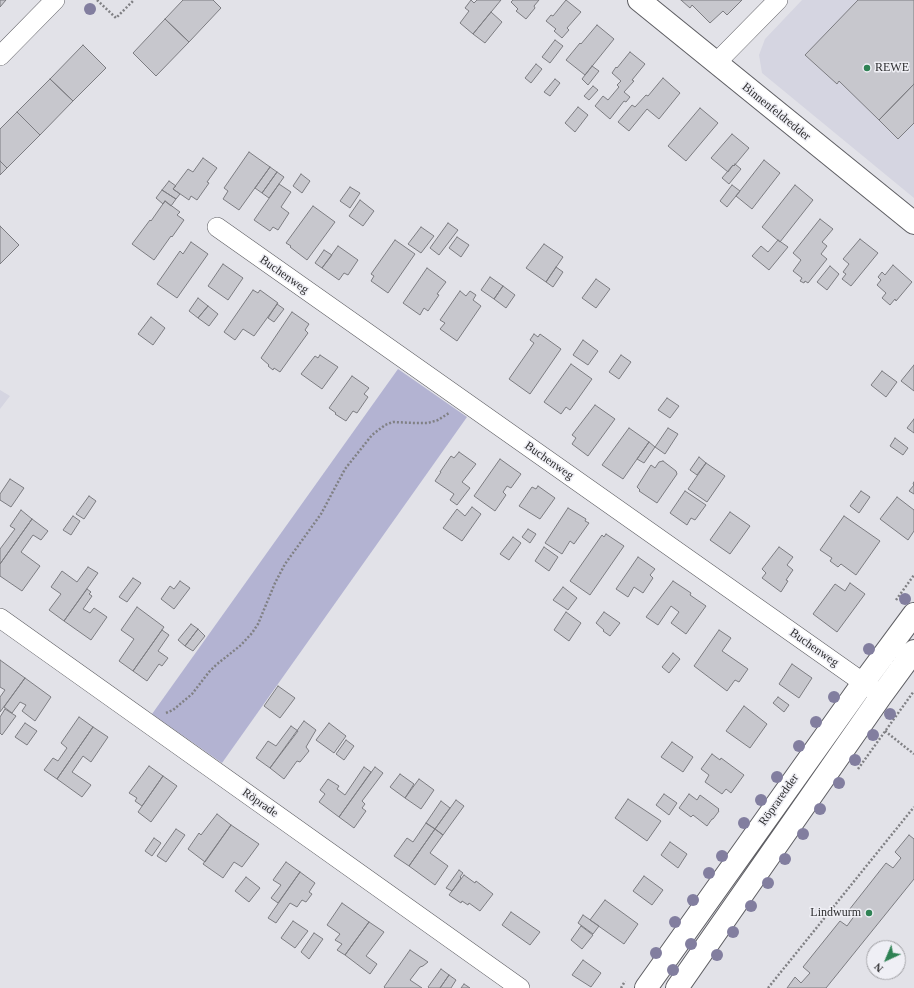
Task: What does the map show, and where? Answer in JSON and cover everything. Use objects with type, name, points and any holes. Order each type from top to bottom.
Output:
[{"type":"street","points":[[0,56],[55,0]]},
{"type":"street","name":"Binnenfeldredder","points":[[639,0],[914,223]]},
{"type":"street","points":[[716,63],[778,0]]},
{"type":"street","name":"Buchenweg","points":[[217,228],[881,696]]},
{"type":"street","name":"Röpraredder","points":[[646,988],[863,682],[914,614]]},
{"type":"street","name":"Röprade","points":[[0,618],[520,988]]},
{"type":"street","name":"Röpraredder","points":[[677,988],[914,651]]},
{"type":"path","points":[[97,0],[116,18],[134,0]]},
{"type":"path","points":[[155,728],[164,714],[173,710],[192,694],[216,665],[241,645],[252,633],[258,624],[275,583],[286,564],[321,514],[346,470],[372,435],[385,425],[393,422],[415,424],[428,423],[438,420],[447,415],[460,398]]},
{"type":"path","points":[[898,713],[914,691]]},
{"type":"path","points":[[885,731],[914,754]]},
{"type":"path","points":[[768,988],[914,807]]},
{"type":"shaded area","points":[[802,0],[914,0],[914,198],[762,73],[759,55],[765,39]]},
{"type":"shaded area","points":[[398,369],[467,417],[222,763],[152,714]]},
{"type":"shaded area","points":[[0,390],[10,396],[0,409]]},
{"type":"building","points":[[0,0],[6,0],[0,7]]},
{"type":"building","points":[[183,0],[213,0],[221,8],[189,42],[165,19]]},
{"type":"building","points":[[471,0],[474,3],[477,0],[501,0],[473,34],[460,23],[469,11],[465,8]]},
{"type":"building","points":[[513,0],[539,0],[534,6],[535,8],[526,19],[516,11],[518,9],[511,2]]},
{"type":"building","points":[[566,0],[581,12],[567,28],[569,30],[562,38],[554,31],[556,29],[546,21],[551,15],[553,16]]},
{"type":"building","points":[[681,0],[742,0],[727,15],[723,11],[710,23],[692,5],[690,8]]},
{"type":"building","name":"REWE","points":[[858,0],[914,0],[914,84],[879,120],[839,81],[837,84],[805,55]]},
{"type":"building","points":[[491,12],[502,22],[485,43],[473,34]]},
{"type":"building","points":[[165,19],[189,42],[156,76],[133,53]]},
{"type":"building","points":[[597,25],[614,39],[585,75],[566,60]]},
{"type":"building","points":[[555,40],[563,46],[550,63],[542,57]]},
{"type":"building","points":[[83,45],[106,68],[73,101],[50,79]]},
{"type":"building","points":[[630,52],[645,64],[632,80],[634,81],[624,92],[630,97],[626,102],[624,101],[610,119],[595,106],[603,96],[608,100],[619,87],[617,85],[621,81],[612,73]]},
{"type":"building","points":[[536,64],[542,69],[531,83],[525,78]]},
{"type":"building","points":[[592,66],[599,71],[588,85],[582,79]]},
{"type":"building","points":[[663,78],[680,93],[659,119],[647,109],[629,131],[618,122],[632,105],[635,107],[646,95],[648,96]]},
{"type":"building","points":[[50,79],[73,101],[40,135],[17,112]]},
{"type":"building","points":[[555,79],[560,83],[550,96],[544,92]]},
{"type":"building","points":[[914,84],[914,123],[898,139],[879,120]]},
{"type":"building","points":[[593,86],[598,90],[589,100],[584,96]]},
{"type":"building","points":[[578,107],[588,115],[575,132],[565,123]]},
{"type":"building","points":[[700,108],[718,123],[686,161],[668,146]]},
{"type":"building","points":[[17,112],[40,135],[7,168],[0,161],[0,129]]},
{"type":"building","points":[[732,134],[749,148],[728,172],[711,158]]},
{"type":"building","points":[[249,152],[270,167],[239,210],[223,199],[228,191],[224,188]]},
{"type":"building","points":[[203,158],[217,168],[197,200],[191,196],[189,200],[173,189],[188,169],[193,172]]},
{"type":"building","points":[[764,160],[780,173],[752,209],[736,196]]},
{"type":"building","points":[[0,161],[7,168],[0,175]]},
{"type":"building","points":[[735,164],[741,169],[729,184],[722,178]]},
{"type":"building","points":[[270,167],[277,172],[262,193],[255,188]]},
{"type":"building","points":[[277,172],[284,177],[269,198],[262,193]]},
{"type":"building","points":[[301,174],[310,181],[302,193],[293,186]]},
{"type":"building","points":[[169,181],[176,186],[173,189],[180,194],[176,199],[162,190]]},
{"type":"building","points":[[279,184],[291,192],[281,207],[289,213],[278,230],[273,227],[270,231],[254,220]]},
{"type":"building","points":[[732,185],[740,191],[727,207],[720,201]]},
{"type":"building","points":[[795,185],[813,200],[780,242],[762,227]]},
{"type":"building","points":[[350,187],[360,193],[350,208],[340,201]]},
{"type":"building","points":[[162,190],[176,199],[171,206],[165,201],[163,204],[156,198]]},
{"type":"building","points":[[360,200],[374,211],[363,226],[349,216]]},
{"type":"building","points":[[165,201],[180,212],[177,215],[184,220],[154,260],[132,244]]},
{"type":"building","points":[[313,206],[335,222],[307,260],[286,243]]},
{"type":"building","points":[[820,219],[833,229],[822,242],[827,246],[821,254],[827,259],[808,283],[805,281],[804,283],[800,281],[802,278],[793,271],[801,260],[793,253]]},
{"type":"building","points":[[448,223],[458,230],[439,255],[430,248]]},
{"type":"building","points":[[0,226],[19,245],[0,264]]},
{"type":"building","points":[[421,227],[434,236],[421,253],[408,244]]},
{"type":"building","points":[[457,237],[469,245],[461,257],[449,248]]},
{"type":"building","points":[[860,239],[878,253],[851,286],[842,279],[846,274],[843,272],[849,264],[843,259]]},
{"type":"building","points":[[395,240],[415,254],[388,293],[371,281],[374,276],[371,274]]},
{"type":"building","points":[[778,240],[788,247],[769,270],[752,256],[761,246],[768,252]]},
{"type":"building","points":[[191,242],[208,254],[177,298],[157,284],[180,251],[183,254]]},
{"type":"building","points":[[544,244],[563,257],[546,282],[526,268]]},
{"type":"building","points":[[338,246],[358,260],[348,275],[344,273],[339,280],[322,268]]},
{"type":"building","points":[[324,250],[332,255],[322,268],[315,263]]},
{"type":"building","points":[[223,264],[243,278],[228,300],[208,286]]},
{"type":"building","points":[[893,265],[912,282],[896,301],[895,299],[890,305],[882,298],[886,293],[877,285],[881,280],[878,277],[882,272],[885,275]]},
{"type":"building","points":[[830,266],[839,274],[827,290],[817,282]]},
{"type":"building","points":[[556,267],[563,272],[553,287],[546,282]]},
{"type":"building","points":[[427,268],[446,282],[437,294],[439,295],[428,311],[424,308],[420,315],[403,303]]},
{"type":"building","points":[[490,277],[503,286],[494,299],[481,290]]},
{"type":"building","points":[[596,279],[610,289],[596,308],[582,298]]},
{"type":"building","points":[[503,286],[515,295],[506,308],[494,299]]},
{"type":"building","points":[[253,290],[258,293],[260,290],[278,303],[254,336],[243,329],[235,340],[224,332]]},
{"type":"building","points":[[460,291],[466,296],[470,291],[476,295],[473,300],[481,306],[457,341],[440,329],[445,323],[440,320]]},
{"type":"building","points":[[198,298],[208,306],[198,318],[189,311]]},
{"type":"building","points":[[277,304],[284,309],[274,322],[268,318]]},
{"type":"building","points":[[208,306],[218,314],[209,326],[198,318]]},
{"type":"building","points":[[292,312],[309,324],[305,330],[308,333],[280,372],[274,368],[273,370],[261,358]]},
{"type":"building","points":[[151,317],[165,328],[153,345],[138,334]]},
{"type":"building","points":[[534,334],[538,337],[540,334],[561,349],[530,394],[509,379],[534,343],[530,340]]},
{"type":"building","points":[[583,340],[598,351],[588,365],[573,355]]},
{"type":"building","points":[[320,355],[338,367],[322,389],[301,374],[315,356],[318,358]]},
{"type":"building","points":[[621,355],[631,362],[619,379],[609,372]]},
{"type":"building","points":[[571,364],[592,379],[570,410],[566,407],[561,414],[544,402]]},
{"type":"building","points":[[914,365],[914,391],[901,381]]},
{"type":"building","points":[[882,371],[897,382],[886,397],[871,385]]},
{"type":"building","points":[[352,376],[369,388],[364,394],[368,397],[357,413],[353,411],[346,421],[329,408]]},
{"type":"building","points":[[667,398],[679,406],[670,418],[658,410]]},
{"type":"building","points":[[595,405],[615,419],[588,456],[572,444],[576,438],[572,435]]},
{"type":"building","points":[[914,419],[914,433],[907,428]]},
{"type":"building","points":[[629,428],[649,442],[623,479],[602,465]]},
{"type":"building","points":[[668,428],[678,434],[665,454],[655,447]]},
{"type":"building","points":[[895,438],[908,448],[903,455],[890,446]]},
{"type":"building","points":[[649,442],[655,447],[644,463],[637,459]]},
{"type":"building","points":[[459,452],[476,464],[462,482],[470,488],[457,505],[450,500],[454,494],[435,481],[451,456],[454,458]]},
{"type":"building","points":[[699,457],[706,463],[697,475],[690,470]]},
{"type":"building","points":[[500,459],[521,474],[511,488],[507,486],[503,492],[506,495],[495,511],[474,496]]},
{"type":"building","points":[[663,461],[676,471],[677,474],[657,503],[639,491],[640,490],[637,487],[651,465],[655,468],[659,462]]},
{"type":"building","points":[[706,463],[725,476],[707,502],[688,489]]},
{"type":"building","points":[[10,479],[24,488],[11,507],[0,500],[0,494]]},
{"type":"building","points":[[914,485],[914,494],[909,491]]},
{"type":"building","points":[[538,486],[555,498],[540,519],[519,506],[532,487],[536,489]]},
{"type":"building","points":[[685,491],[706,505],[695,520],[691,518],[687,525],[670,513]]},
{"type":"building","points":[[861,491],[870,497],[859,513],[850,506]]},
{"type":"building","points":[[89,496],[96,501],[84,519],[76,514]]},
{"type":"building","points":[[897,497],[914,510],[914,531],[908,540],[880,519]]},
{"type":"building","points":[[472,507],[481,514],[462,541],[443,528],[457,509],[465,516]]},
{"type":"building","points":[[568,508],[586,519],[585,521],[589,523],[574,544],[570,541],[562,554],[545,543]]},
{"type":"building","points":[[21,510],[32,519],[0,564],[0,549],[15,529],[10,526]]},
{"type":"building","points":[[730,512],[750,526],[730,554],[710,540]]},
{"type":"building","points":[[73,516],[80,521],[71,535],[63,530]]},
{"type":"building","points":[[844,516],[880,541],[856,575],[841,564],[838,567],[830,561],[832,558],[820,550]]},
{"type":"building","points":[[32,519],[48,531],[41,540],[33,535],[21,552],[40,566],[22,591],[0,576],[0,564]]},
{"type":"building","points":[[528,529],[536,534],[530,543],[522,537]]},
{"type":"building","points":[[606,534],[624,546],[590,595],[570,581],[602,535],[604,537]]},
{"type":"building","points":[[513,537],[521,543],[509,560],[500,554]]},
{"type":"building","points":[[544,547],[558,557],[549,571],[535,561]]},
{"type":"building","points":[[779,547],[793,557],[787,565],[793,570],[786,580],[788,581],[781,592],[762,578],[766,573],[762,569]]},
{"type":"building","points":[[638,557],[655,569],[650,575],[653,578],[643,593],[634,587],[628,597],[616,589]]},
{"type":"building","points":[[88,567],[98,573],[64,621],[49,610],[61,594],[51,587],[62,571],[77,582]]},
{"type":"building","points":[[133,578],[141,583],[127,602],[119,597]]},
{"type":"building","points":[[180,581],[190,588],[174,609],[161,599],[170,586],[174,589]]},
{"type":"building","points":[[673,581],[691,593],[690,595],[706,606],[686,634],[671,623],[679,612],[671,606],[658,625],[646,617]]},
{"type":"building","points":[[850,583],[865,594],[837,632],[813,614],[835,584],[845,591]]},
{"type":"building","points":[[563,587],[577,598],[568,610],[553,600]]},
{"type":"building","points":[[87,589],[91,592],[89,594],[92,596],[83,609],[90,613],[94,608],[107,617],[91,640],[64,621]]},
{"type":"building","points":[[137,607],[164,627],[133,671],[119,661],[134,639],[121,630]]},
{"type":"building","points":[[566,612],[581,623],[569,641],[554,630]]},
{"type":"building","points":[[604,612],[620,623],[610,636],[596,623]]},
{"type":"building","points":[[191,624],[198,629],[185,646],[178,640]]},
{"type":"building","points":[[198,629],[205,636],[193,651],[185,646]]},
{"type":"building","points":[[162,630],[169,635],[158,651],[168,658],[162,666],[159,664],[147,681],[133,671]]},
{"type":"building","points":[[719,630],[731,638],[722,651],[748,669],[739,682],[735,680],[727,691],[694,666]]},
{"type":"building","points":[[673,653],[680,659],[669,673],[662,667]]},
{"type":"building","points":[[0,660],[25,678],[0,712],[0,697],[5,690],[0,687]]},
{"type":"building","points":[[792,664],[812,678],[799,698],[779,684]]},
{"type":"building","points":[[25,678],[51,697],[35,721],[22,711],[26,705],[20,702],[12,713],[4,707]]},
{"type":"building","points":[[278,686],[295,698],[280,718],[264,706]]},
{"type":"building","points":[[778,697],[789,705],[784,712],[773,703]]},
{"type":"building","points":[[744,706],[767,724],[750,748],[726,731]]},
{"type":"building","points":[[5,709],[16,716],[2,735],[0,733],[0,717]]},
{"type":"building","points":[[79,717],[93,727],[57,779],[44,770],[53,758],[58,761],[67,748],[61,743]]},
{"type":"building","points":[[304,721],[316,730],[306,747],[309,751],[300,762],[297,761],[284,779],[270,768]]},
{"type":"building","points":[[25,723],[37,731],[27,745],[15,737]]},
{"type":"building","points":[[329,723],[346,736],[334,753],[316,740]]},
{"type":"building","points":[[291,726],[298,731],[270,768],[256,758],[268,741],[276,746]]},
{"type":"building","points":[[93,727],[108,737],[91,762],[83,756],[72,772],[91,785],[82,797],[57,779]]},
{"type":"building","points":[[346,740],[354,746],[344,760],[336,754]]},
{"type":"building","points":[[672,742],[693,757],[683,772],[661,757]]},
{"type":"building","points":[[712,754],[720,760],[721,758],[744,775],[731,793],[726,789],[722,794],[705,782],[709,775],[701,769]]},
{"type":"building","points":[[149,766],[163,776],[142,806],[135,801],[137,798],[129,793]]},
{"type":"building","points":[[364,767],[371,772],[339,817],[319,802],[325,794],[320,790],[328,779],[339,786],[337,789],[345,795]]},
{"type":"building","points":[[375,767],[383,773],[362,801],[365,804],[362,808],[366,811],[354,828],[339,817]]},
{"type":"building","points":[[400,774],[414,784],[405,798],[390,787]]},
{"type":"building","points":[[163,776],[177,786],[151,822],[138,812]]},
{"type":"building","points":[[419,779],[434,790],[421,809],[405,798]]},
{"type":"building","points":[[664,794],[677,803],[669,815],[656,805]]},
{"type":"building","points":[[689,794],[697,800],[700,795],[719,809],[707,826],[693,815],[691,817],[679,808]]},
{"type":"building","points":[[628,799],[661,821],[647,841],[615,818]]},
{"type":"building","points":[[456,800],[464,806],[443,835],[435,829]]},
{"type":"building","points":[[441,801],[450,808],[435,829],[426,823]]},
{"type":"building","points":[[217,814],[231,825],[205,862],[188,849],[199,833],[201,835]]},
{"type":"building","points":[[426,823],[435,829],[409,866],[394,856],[407,838],[413,842]]},
{"type":"building","points":[[231,825],[259,844],[242,867],[234,862],[223,878],[203,864]]},
{"type":"building","points":[[176,829],[185,835],[166,862],[157,856]]},
{"type":"building","points":[[435,829],[443,835],[430,853],[448,866],[435,885],[409,866]]},
{"type":"building","name":"Lindwurm","points":[[909,835],[914,839],[914,879],[826,988],[787,988],[795,977],[801,983],[810,973],[803,967],[840,921],[847,926],[855,915],[849,910],[886,863],[893,868],[901,858],[895,852]]},
{"type":"building","points":[[154,838],[161,843],[152,856],[145,851]]},
{"type":"building","points":[[670,842],[687,854],[678,868],[661,855]]},
{"type":"building","points":[[286,862],[300,872],[278,903],[271,898],[281,885],[273,880]]},
{"type":"building","points":[[459,870],[463,873],[452,891],[446,888]]},
{"type":"building","points":[[300,872],[315,883],[309,892],[312,894],[306,902],[302,900],[297,907],[290,903],[276,923],[268,918]]},
{"type":"building","points":[[464,875],[475,883],[476,881],[493,894],[480,911],[469,903],[468,905],[462,901],[461,903],[449,895]]},
{"type":"building","points":[[644,876],[663,890],[652,905],[633,891]]},
{"type":"building","points":[[246,877],[260,888],[249,902],[235,891]]},
{"type":"building","points":[[605,900],[638,924],[624,944],[590,920]]},
{"type":"building","points":[[342,903],[369,922],[345,955],[337,950],[342,944],[335,940],[340,934],[327,925]]},
{"type":"building","points":[[511,912],[540,932],[530,945],[502,925]]},
{"type":"building","points":[[583,915],[599,926],[593,934],[578,923]]},
{"type":"building","points":[[293,921],[308,931],[295,948],[281,938]]},
{"type":"building","points":[[369,922],[384,932],[366,956],[377,964],[370,974],[345,955]]},
{"type":"building","points":[[581,926],[593,935],[582,949],[571,940]]},
{"type":"building","points":[[314,933],[323,939],[309,959],[301,952]]},
{"type":"building","points":[[410,950],[428,962],[420,967],[410,980],[422,988],[385,988],[384,987]]},
{"type":"building","points":[[583,960],[601,973],[591,987],[572,975]]},
{"type":"building","points":[[441,969],[449,975],[440,988],[429,988],[428,987]]},
{"type":"building","points":[[449,975],[456,980],[451,988],[440,988]]},
{"type":"building","points":[[464,984],[470,988],[461,988]]},
{"type":"place","name":"REWE","points":[[867,68]]},
{"type":"place","name":"Lindwurm","points":[[869,913]]}]
